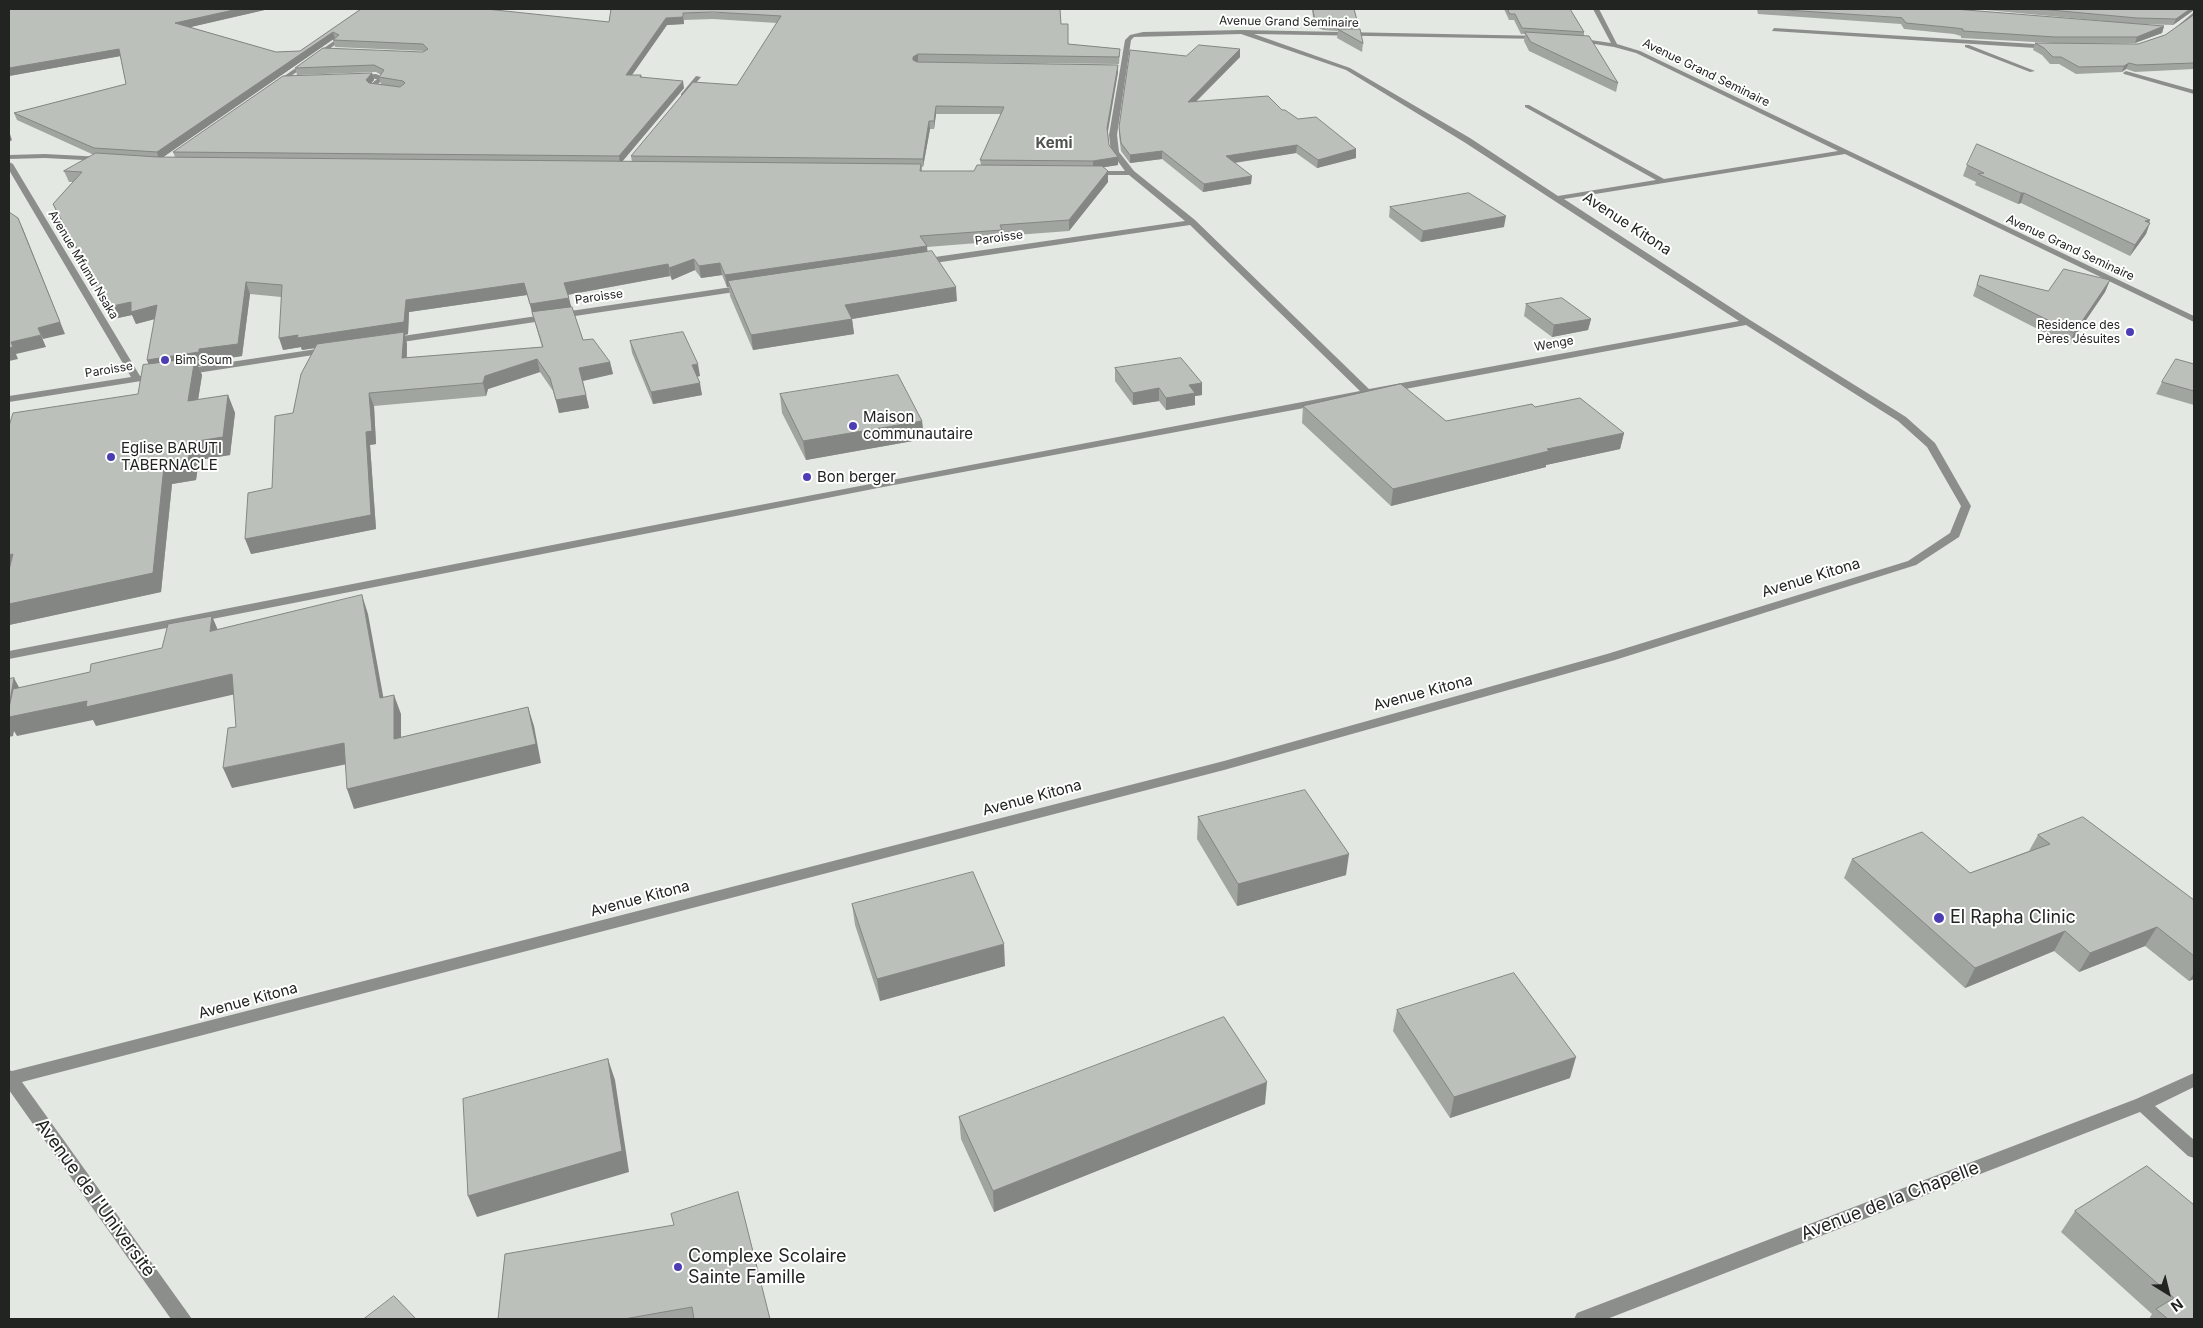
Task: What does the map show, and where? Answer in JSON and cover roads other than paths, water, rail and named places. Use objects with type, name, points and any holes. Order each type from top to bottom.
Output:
[{"type":"street","points":[[1596,9],[1615,45]]},
{"type":"street","points":[[2172,30],[2194,14]]},
{"type":"street","points":[[1774,30],[2061,47]]},
{"type":"street","name":"Avenue Grand Seminaire","points":[[1124,68],[1128,40],[1132,36],[1143,34],[1242,32],[1548,37]]},
{"type":"street","name":"Avenue Kitona","points":[[9,1078],[1224,765],[1601,660],[1912,563],[1955,535],[1966,506],[1931,445],[1902,418],[1747,322],[1466,140],[1348,69],[1242,32]]},
{"type":"street","name":"Avenue Grand Seminaire","points":[[1568,39],[1615,45],[1638,52],[2194,319]]},
{"type":"street","points":[[1956,41],[2032,70]]},
{"type":"street","points":[[268,90],[336,42]]},
{"type":"street","points":[[322,51],[332,52]]},
{"type":"street","points":[[1114,68],[1124,68],[1113,135],[1115,152],[1131,173],[1192,222],[1366,391]]},
{"type":"street","points":[[2126,73],[2194,92]]},
{"type":"street","points":[[349,77],[376,76],[381,78],[373,87],[394,89]]},
{"type":"street","points":[[680,100],[698,77]]},
{"type":"street","points":[[284,79],[302,78]]},
{"type":"street","points":[[1527,106],[1663,181]]},
{"type":"street","points":[[1558,198],[1845,152]]},
{"type":"street","points":[[9,157],[45,156],[115,160]]},
{"type":"street","name":"Avenue Mfumu Nsaka","points":[[9,164],[137,379]]},
{"type":"street","points":[[1081,173],[1131,173]]},
{"type":"street","name":"Paroisse","points":[[906,264],[1192,222]]},
{"type":"street","name":"Paroisse","points":[[383,342],[758,286]]},
{"type":"street","name":"Wenge","points":[[9,655],[661,525],[1366,391],[1747,322]]},
{"type":"street","points":[[176,373],[344,348]]},
{"type":"street","name":"Paroisse","points":[[9,399],[166,374]]},
{"type":"street","name":"Avenue de l'Université","points":[[9,1078],[182,1319]]},
{"type":"street","name":"Avenue de la Chapelle","points":[[1584,1319],[2142,1104],[2194,1080]]},
{"type":"street","points":[[2142,1104],[2194,1150]]},
{"type":"place","name":"Residence des Pères Jésuites","points":[[2130,332]]},
{"type":"place","name":"Bim Soum","points":[[165,360]]},
{"type":"place","name":"Maison communautaire","points":[[853,426]]},
{"type":"place","name":"Eglise BARUTI TABERNACLE","points":[[111,457]]},
{"type":"place","name":"Bon berger","points":[[807,477]]},
{"type":"place","name":"El Rapha Clinic","points":[[1939,918]]},
{"type":"place","name":"Complexe Scolaire Sainte Famille","points":[[678,1267]]},
{"type":"district","name":"Kemi","points":[[1054,143]]}]
